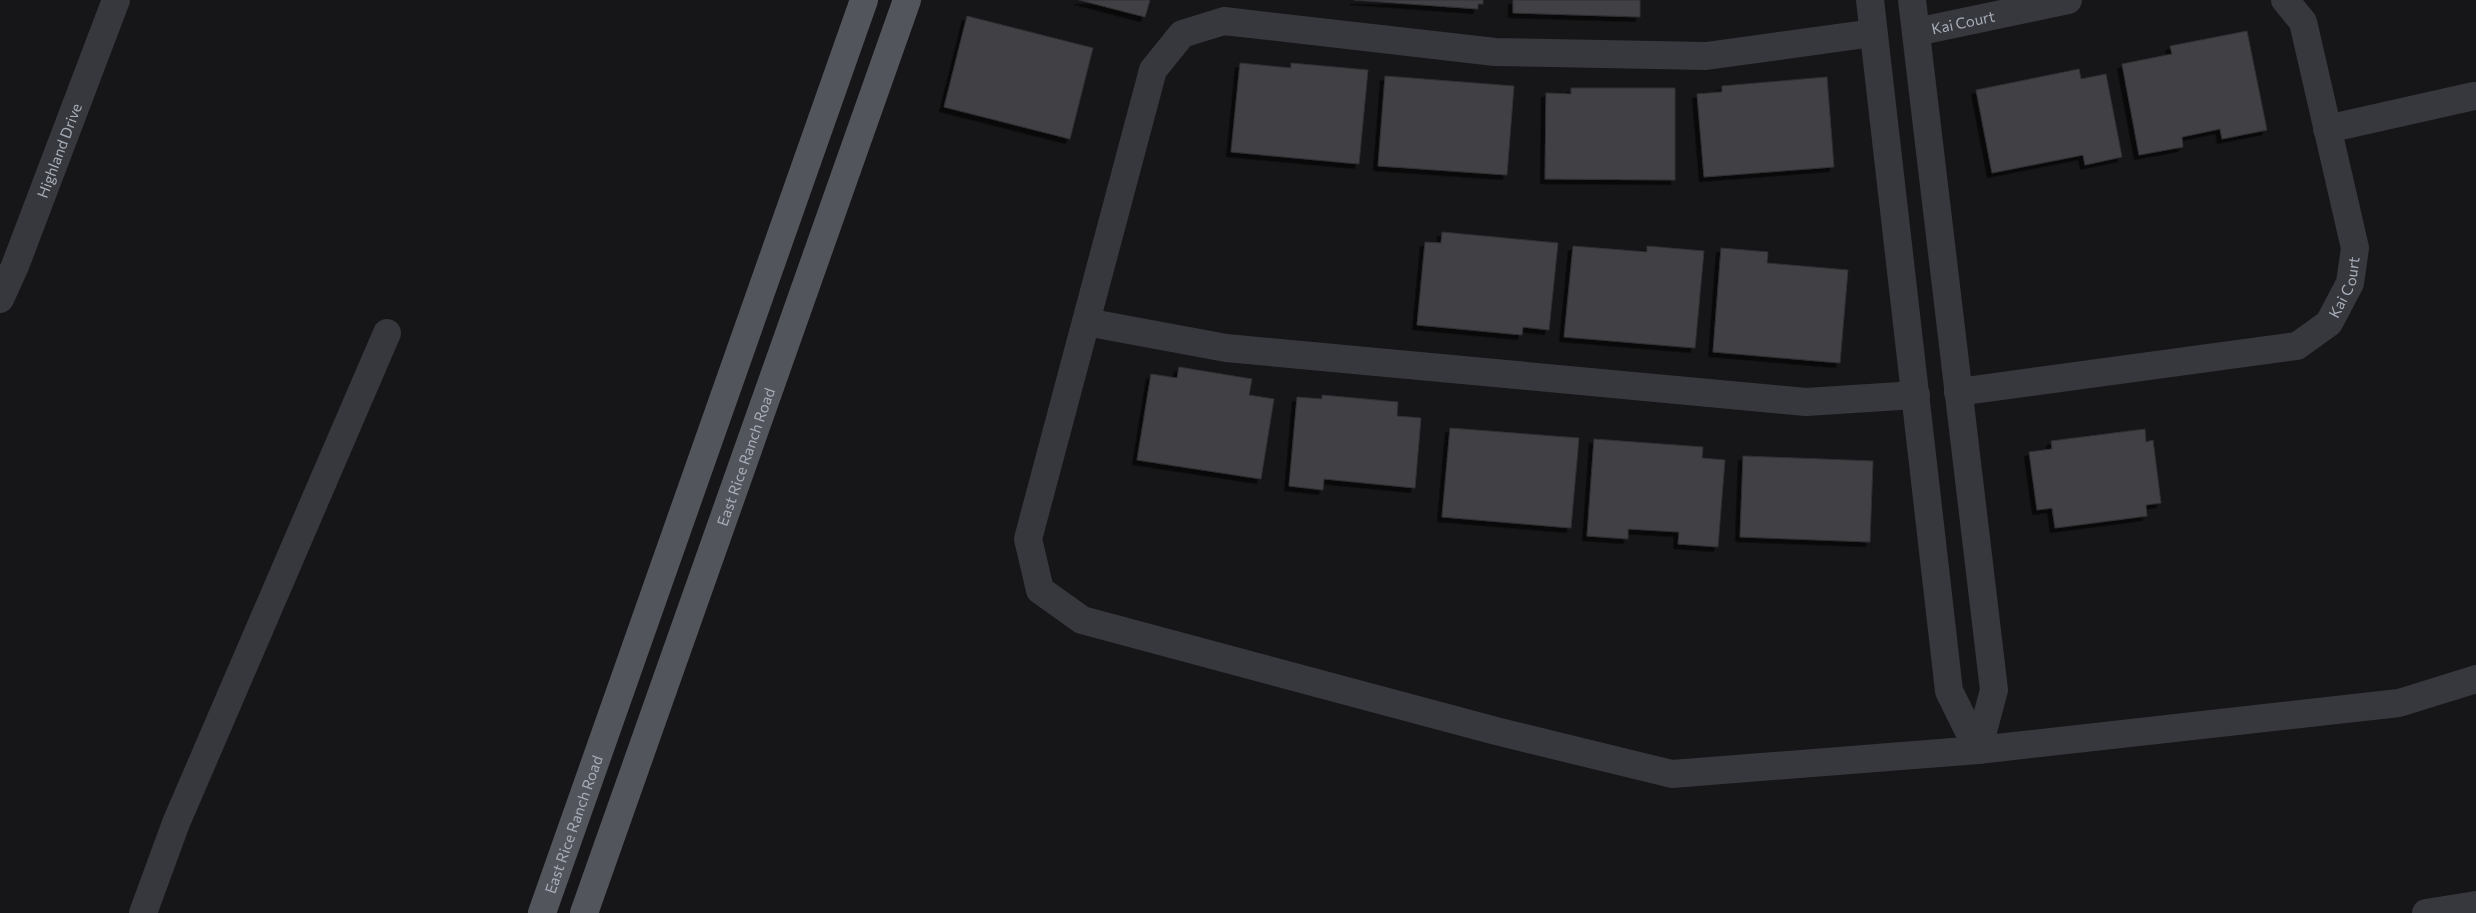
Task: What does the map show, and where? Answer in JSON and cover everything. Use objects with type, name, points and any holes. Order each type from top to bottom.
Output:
[{"type":"main road","name":"East Rice Ranch Road","points":[[542,913],[864,0]]},
{"type":"main road","name":"East Rice Ranch Road","points":[[584,913],[907,0]]},
{"type":"street","name":"Highland Drive","points":[[0,298],[15,266],[116,0]]},
{"type":"street","points":[[1870,0],[1949,691],[1978,750]]},
{"type":"street","points":[[1912,0],[1994,690],[1978,750]]},
{"type":"street","name":"Kai Court","points":[[1916,32],[2024,5],[2068,0]]},
{"type":"street","name":"Kai Court","points":[[1958,392],[2297,346],[2329,323],[2350,283],[2354,248],[2303,22],[2285,0]]},
{"type":"street","points":[[1873,33],[1706,56],[1496,52],[1224,21],[1182,34],[1153,70],[1028,538],[1040,590],[1082,620],[1496,731],[1672,774],[1978,750],[2400,703],[2476,679]]},
{"type":"street","points":[[2327,129],[2474,96]]},
{"type":"street","points":[[1086,322],[1226,348],[1806,402],[1916,395]]},
{"type":"street","points":[[143,913],[176,823],[387,333]]},
{"type":"street","points":[[2426,913],[2476,905]]},
{"type":"building","points":[[1079,0],[1150,0],[1145,17]]},
{"type":"building","points":[[1354,0],[1483,0],[1483,4],[1478,4],[1478,9]]},
{"type":"building","points":[[1513,0],[1640,0],[1640,17],[1513,13]]},
{"type":"building","points":[[967,16],[1093,48],[1070,139],[944,107]]},
{"type":"building","points":[[2247,31],[2267,130],[2222,139],[2220,129],[2182,137],[2183,147],[2139,155],[2122,64],[2172,54],[2170,46]]},
{"type":"building","points":[[1240,63],[1291,68],[1291,63],[1368,70],[1359,164],[1231,152]]},
{"type":"building","points":[[2079,69],[2081,79],[2106,74],[2122,157],[2085,165],[2083,155],[1992,173],[1976,90]]},
{"type":"building","points":[[1385,76],[1514,86],[1507,175],[1378,166]]},
{"type":"building","points":[[1827,77],[1834,167],[1704,177],[1697,94],[1722,92],[1722,86]]},
{"type":"building","points":[[1571,88],[1675,88],[1675,180],[1545,179],[1546,93],[1571,94]]},
{"type":"building","points":[[1442,232],[1558,243],[1549,330],[1523,327],[1522,335],[1417,325],[1425,242],[1441,243]]},
{"type":"building","points":[[1573,246],[1647,252],[1647,246],[1704,251],[1695,348],[1564,337]]},
{"type":"building","points":[[1721,248],[1768,252],[1767,263],[1848,270],[1840,363],[1713,352]]},
{"type":"building","points":[[1179,367],[1252,379],[1249,395],[1274,399],[1261,479],[1137,460],[1151,374],[1177,378]]},
{"type":"building","points":[[1322,395],[1398,402],[1397,416],[1421,418],[1415,488],[1324,479],[1323,490],[1289,486],[1297,397],[1322,399]]},
{"type":"building","points":[[1450,428],[1579,438],[1571,528],[1442,517]]},
{"type":"building","points":[[2145,429],[2146,442],[2153,440],[2161,503],[2146,505],[2147,516],[2055,528],[2052,508],[2037,510],[2029,452],[2052,449],[2051,441]]},
{"type":"building","points":[[1594,439],[1703,447],[1702,458],[1725,460],[1718,547],[1678,544],[1679,532],[1628,529],[1628,539],[1587,536]]},
{"type":"building","points":[[1743,456],[1873,461],[1870,542],[1740,537]]}]
